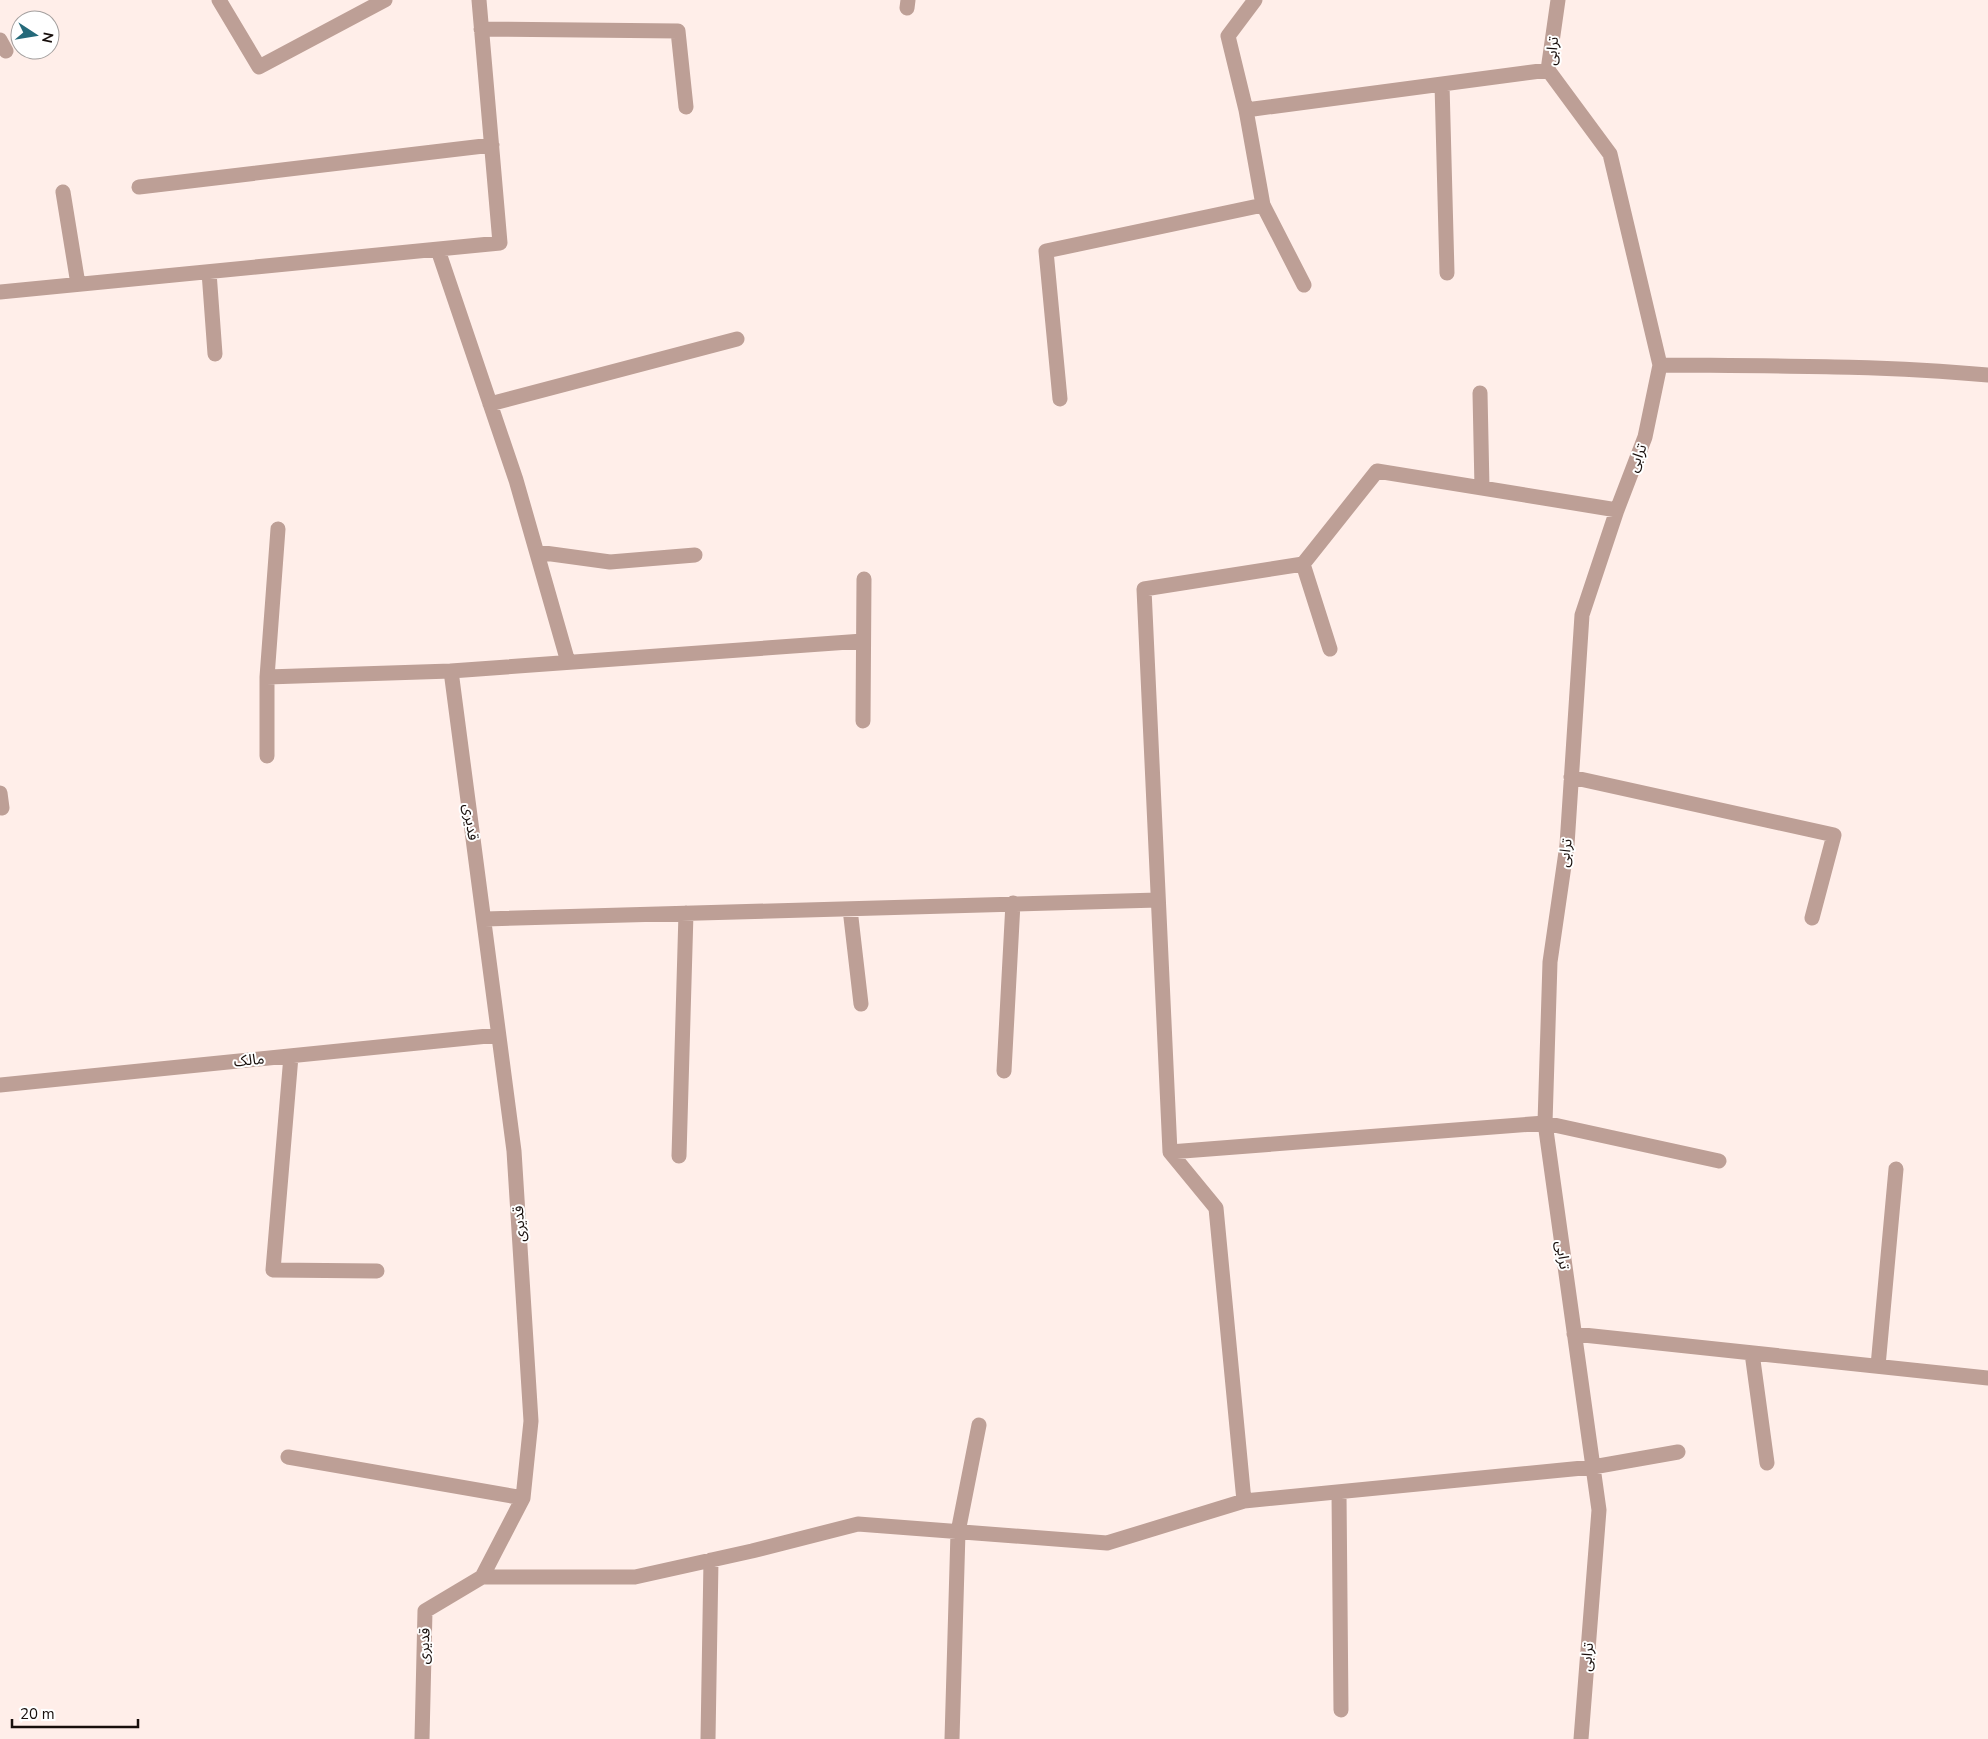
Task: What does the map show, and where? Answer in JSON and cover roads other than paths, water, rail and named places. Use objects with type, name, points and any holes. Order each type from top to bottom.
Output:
[{"type":"street","points":[[219,0],[259,67],[385,0]]},
{"type":"street","points":[[0,292],[500,243],[479,0]]},
{"type":"street","points":[[1255,0],[1228,36],[1246,110],[1263,205],[1304,285]]},
{"type":"street","name":"ترابی","points":[[1558,0],[1548,70],[1610,154],[1660,365],[1645,436],[1617,510],[1582,615],[1567,845],[1550,962],[1545,1124],[1599,1510],[1580,1739]]},
{"type":"street","points":[[481,29],[678,31],[686,108]]},
{"type":"street","points":[[1246,110],[1548,70]]},
{"type":"street","points":[[1442,84],[1447,274]]},
{"type":"street","points":[[139,187],[492,145]]},
{"type":"street","points":[[63,192],[78,284]]},
{"type":"street","points":[[1060,399],[1046,251],[1263,205]]},
{"type":"street","points":[[438,250],[516,480],[568,662]]},
{"type":"street","points":[[209,272],[215,354]]},
{"type":"street","points":[[490,404],[737,339]]},
{"type":"street","points":[[1660,365],[1826,367],[1945,371],[1988,375]]},
{"type":"street","points":[[1480,393],[1482,488]]},
{"type":"street","points":[[1244,1502],[1216,1208],[1170,1152],[1144,589],[1303,564],[1377,471],[1617,510]]},
{"type":"street","points":[[266,756],[267,677],[278,529]]},
{"type":"street","points":[[536,552],[610,562],[694,555]]},
{"type":"street","points":[[1303,564],[1330,649]]},
{"type":"street","points":[[863,721],[864,579]]},
{"type":"street","points":[[267,677],[450,671],[863,641]]},
{"type":"street","name":"قدیری","points":[[422,1739],[425,1611],[482,1577],[523,1498],[531,1421],[514,1151],[485,919],[450,671]]},
{"type":"street","points":[[1571,777],[1834,835],[1812,918]]},
{"type":"street","points":[[485,919],[1158,900]]},
{"type":"street","points":[[1004,1072],[1013,903]]},
{"type":"street","points":[[850,908],[861,1004]]},
{"type":"street","points":[[679,1156],[686,913]]},
{"type":"street","name":"مالک","points":[[0,1085],[498,1035]]},
{"type":"street","points":[[291,1056],[273,1270],[376,1271]]},
{"type":"street","points":[[1170,1152],[1545,1124],[1719,1160]]},
{"type":"street","points":[[1878,1366],[1896,1169]]},
{"type":"street","points":[[1574,1334],[1988,1378]]},
{"type":"street","points":[[1752,1353],[1767,1462]]},
{"type":"street","points":[[952,1739],[958,1532],[979,1424]]},
{"type":"street","points":[[482,1577],[636,1577],[858,1524],[1107,1543],[1244,1502],[1593,1467],[1678,1452]]},
{"type":"street","points":[[288,1457],[523,1498]]},
{"type":"street","points":[[1339,1493],[1341,1710]]},
{"type":"street","points":[[708,1739],[711,1560]]}]
